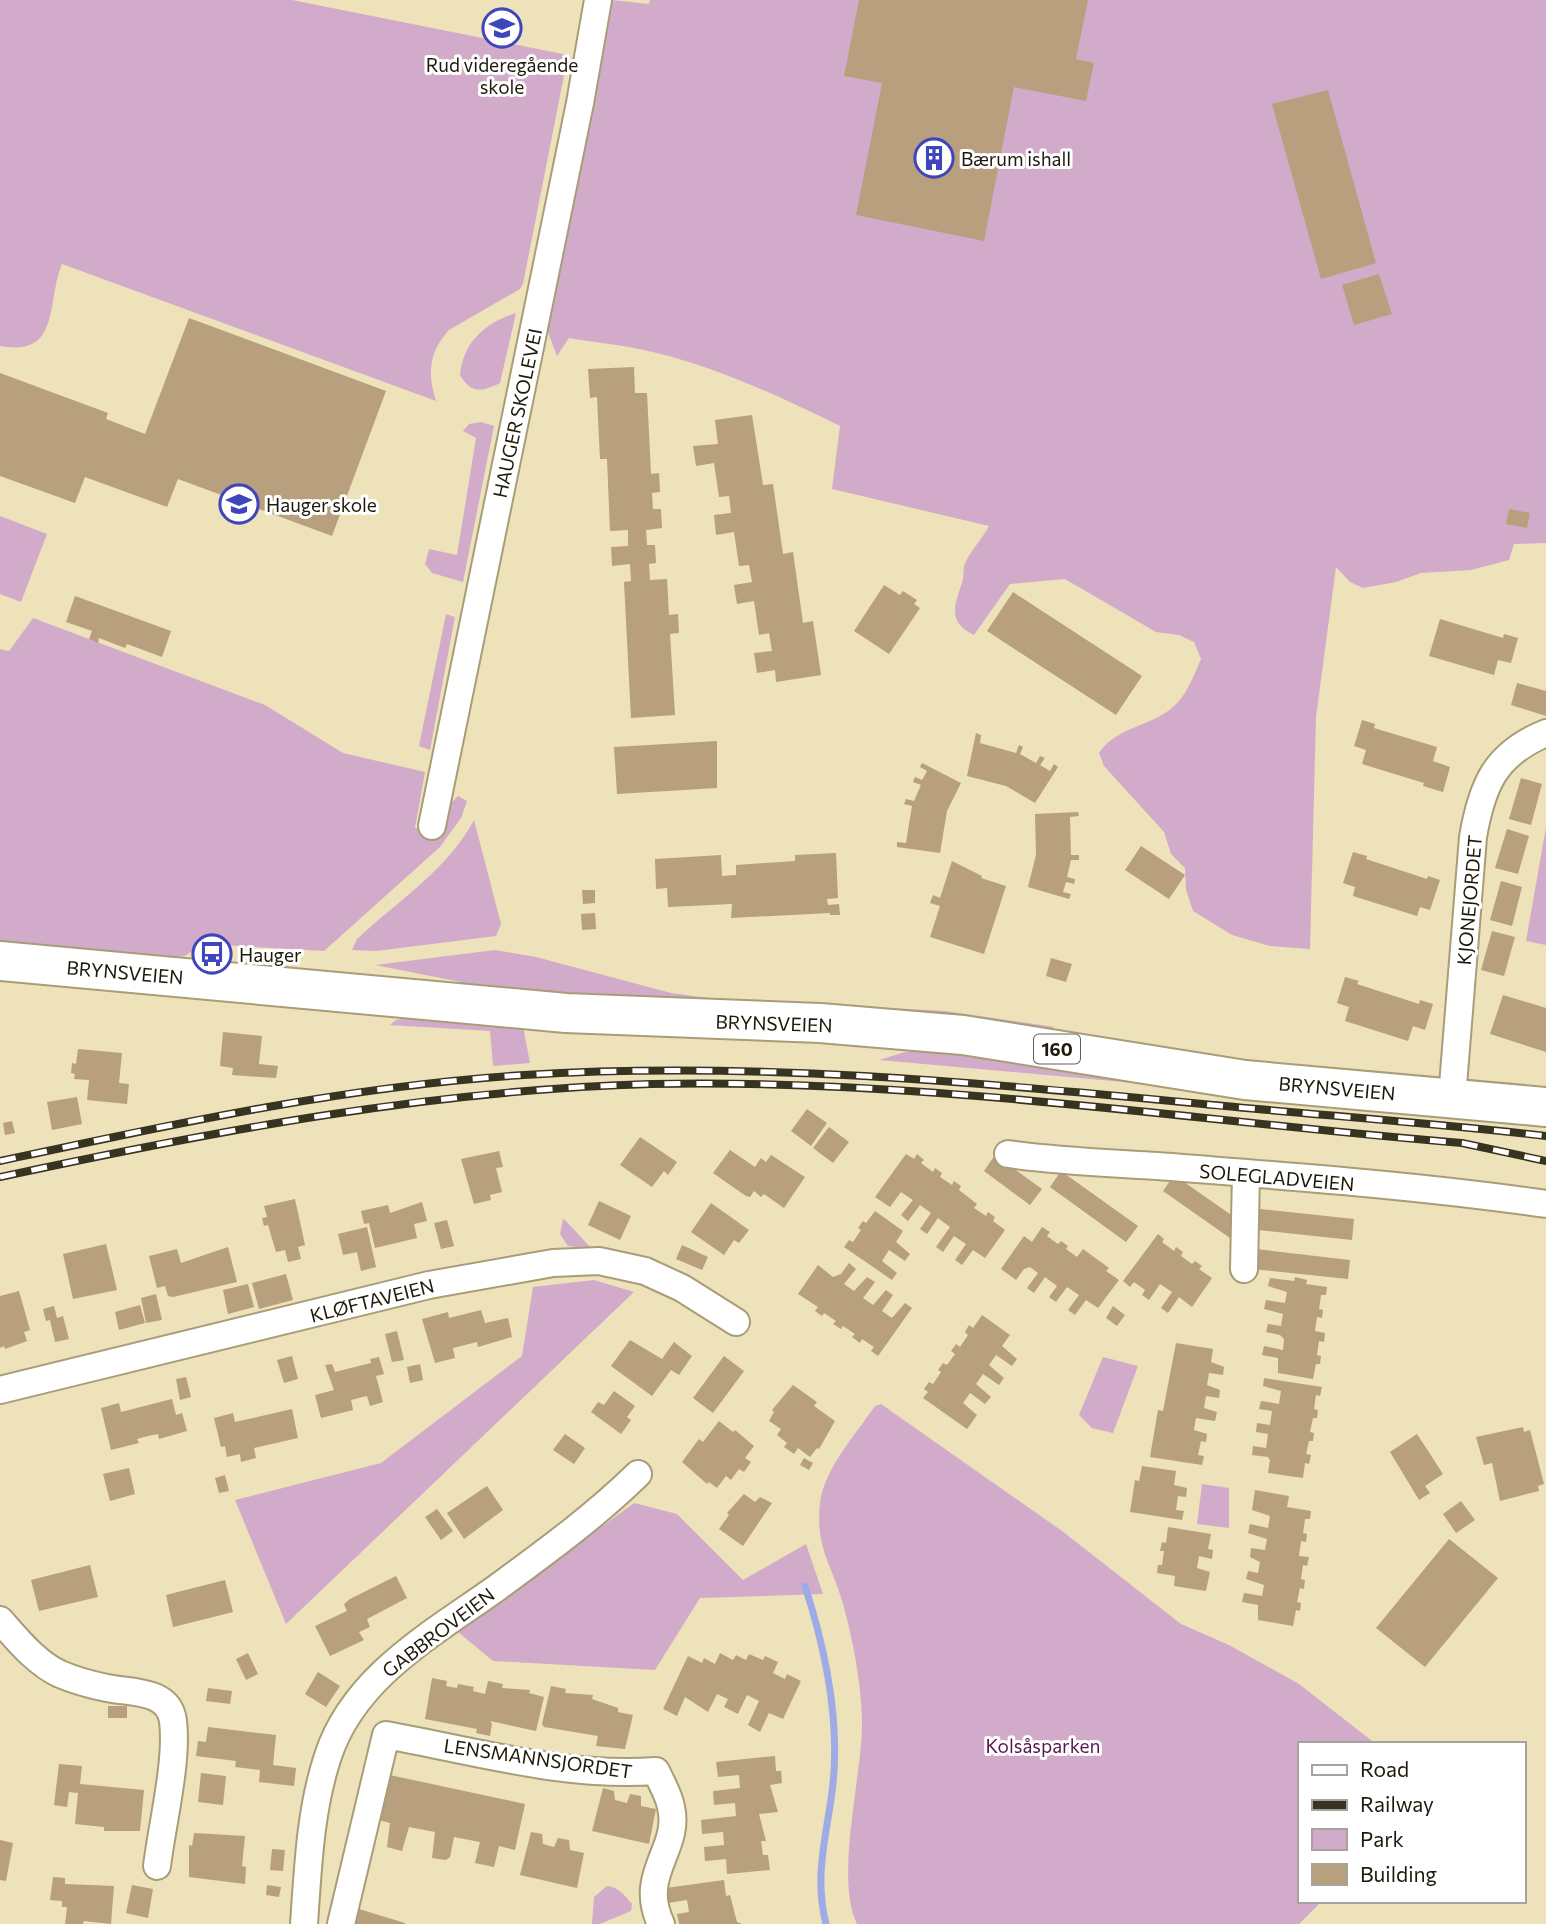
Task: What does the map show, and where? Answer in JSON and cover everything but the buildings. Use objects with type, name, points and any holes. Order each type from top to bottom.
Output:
[{"type":"main road","name":"BRYNSVEIEN","points":[[0,961],[566,1013],[820,1023],[951,1034],[1245,1080],[1546,1107]]},
{"type":"street","name":"HAUGER SKOLEVEI","points":[[432,826],[580,103],[598,0]]},
{"type":"street","name":"KJONEJORDET","points":[[1452,1098],[1473,837],[1480,800],[1504,757],[1522,744],[1546,733]]},
{"type":"street","name":"SOLEGLADVEIEN","points":[[1008,1154],[1061,1162],[1246,1173],[1457,1192],[1546,1205]]},
{"type":"street","points":[[1244,1269],[1246,1173]]},
{"type":"street","name":"KLØFTAVEIEN","points":[[0,1390],[429,1286],[553,1263],[599,1261],[645,1271],[682,1288],[736,1322]]},
{"type":"street","name":"GABBROVEIEN","points":[[304,1924],[316,1808],[328,1755],[344,1720],[357,1700],[407,1652],[560,1542],[604,1507],[638,1474]]},
{"type":"street","points":[[0,1620],[27,1650],[58,1673],[105,1688],[144,1693],[164,1702],[173,1719],[172,1755],[157,1866]]},
{"type":"street","name":"LENSMANNSJORDET","points":[[344,1720],[386,1735],[537,1762],[625,1773],[656,1771],[671,1807],[668,1839],[652,1893],[653,1907],[661,1924]]},
{"type":"street","points":[[341,1924],[386,1735]]},
{"type":"green space","points":[[0,0],[292,0],[568,55],[523,284],[520,289],[449,330],[442,338],[434,355],[431,372],[436,401],[62,264],[48,324],[42,335],[33,343],[20,347],[0,346]]},
{"type":"green space","points":[[612,0],[649,4],[650,0],[1546,0],[1546,543],[1514,544],[1509,560],[1471,570],[1421,573],[1396,582],[1363,588],[1350,582],[1336,567],[1316,717],[1310,949],[1270,946],[1232,935],[1193,911],[1186,890],[1185,868],[1171,854],[1164,832],[1104,766],[1099,753],[1115,737],[1164,714],[1178,702],[1201,659],[1194,642],[1179,635],[1156,632],[1065,579],[1010,584],[974,635],[959,623],[955,610],[965,563],[989,526],[832,489],[840,426],[742,381],[665,355],[569,338],[557,356],[546,327]]},
{"type":"green space","points":[[516,313],[500,383],[477,390],[468,386],[460,375],[471,343],[495,322]]},
{"type":"green space","points":[[481,422],[494,426],[463,582],[432,573],[425,564],[429,549],[457,555],[476,438],[463,431],[469,424]]},
{"type":"green space","points":[[0,516],[47,534],[21,602],[0,594]]},
{"type":"green space","points":[[446,614],[455,617],[430,750],[419,746]]},
{"type":"green space","points":[[33,618],[265,705],[343,753],[425,772],[415,828],[443,830],[448,806],[458,796],[467,801],[461,818],[440,847],[324,951],[202,944],[185,956],[142,960],[0,946],[0,649],[9,651]]},
{"type":"green space","points":[[474,820],[501,924],[496,936],[376,951],[352,950],[357,939],[421,884],[451,854]]},
{"type":"green space","points":[[1546,827],[1546,945],[1526,941]]},
{"type":"green space","points":[[495,950],[536,957],[671,993],[717,999],[945,1011],[1055,1027],[1044,1032],[462,988],[461,982],[375,965]]},
{"type":"green space","points":[[414,1017],[523,1027],[530,1063],[493,1066],[490,1031],[390,1025],[396,1020]]},
{"type":"green space","points":[[934,1049],[1167,1086],[879,1060],[905,1052]]},
{"type":"green space","points":[[563,1219],[592,1249],[568,1246],[560,1234]]},
{"type":"green space","points":[[594,1280],[634,1292],[286,1624],[235,1500],[381,1463],[522,1356],[533,1287]]},
{"type":"green space","points":[[1103,1357],[1138,1366],[1113,1433],[1092,1428],[1079,1415]]},
{"type":"green space","name":"Kolsåsparken","points":[[881,1404],[1062,1531],[1181,1624],[1229,1645],[1299,1684],[1373,1742],[1298,1742],[1298,1903],[1320,1903],[1299,1924],[857,1924],[848,1880],[851,1825],[861,1742],[860,1690],[850,1632],[839,1590],[825,1555],[819,1519],[820,1503],[828,1477],[875,1406]]},
{"type":"green space","points":[[1202,1484],[1229,1488],[1229,1528],[1197,1524]]},
{"type":"green space","points":[[634,1503],[677,1514],[743,1580],[806,1544],[823,1594],[700,1598],[655,1670],[493,1661],[458,1632]]},
{"type":"green space","points":[[607,1886],[624,1895],[632,1904],[631,1911],[600,1924],[592,1924],[594,1897]]},
{"type":"waterway","points":[[805,1586],[825,1662],[835,1740],[832,1792],[821,1874],[826,1924]]},
{"type":"railway","points":[[0,1161],[195,1120],[326,1097],[458,1080],[609,1071],[779,1072],[949,1081],[1546,1136]]},
{"type":"railway","points":[[0,1177],[242,1129],[405,1104],[568,1088],[651,1084],[753,1084],[956,1094],[1462,1143],[1546,1161]]},
{"type":"place","name":"Rud videregående skole","points":[[502,28]]},
{"type":"place","name":"Bærum ishall","points":[[934,158]]},
{"type":"place","name":"Hauger skole","points":[[239,504]]},
{"type":"place","name":"Hauger","points":[[212,954]]}]
